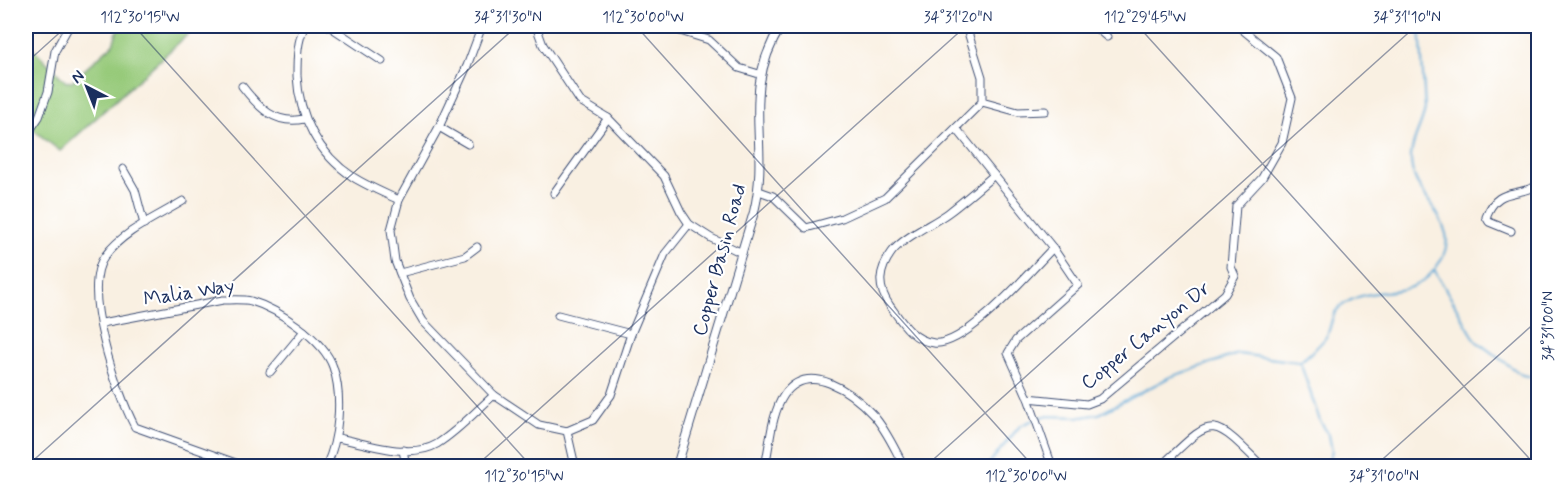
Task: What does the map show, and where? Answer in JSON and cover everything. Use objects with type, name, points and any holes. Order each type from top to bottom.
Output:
[{"type":"street","points":[[26,136],[42,109],[48,92],[56,51],[69,26]]},
{"type":"street","points":[[305,26],[297,60],[300,106],[313,136],[352,177],[399,200]]},
{"type":"street","points":[[329,26],[382,61]]},
{"type":"street","points":[[482,26],[467,66],[439,127],[399,200],[391,230],[400,273],[423,321],[494,396],[539,425],[567,431],[593,420],[611,395],[631,334],[665,254],[689,224]]},
{"type":"street","points":[[536,26],[543,45],[580,101],[608,118],[664,176],[689,224],[742,253]]},
{"type":"street","points":[[664,26],[709,40],[739,68],[759,74]]},
{"type":"street","name":"Copper Basin Road","points":[[677,466],[759,191],[761,170],[757,108],[759,74],[770,43],[781,26]]},
{"type":"street","points":[[759,191],[773,196],[806,228],[842,218],[885,198],[982,102],[982,77],[966,26]]},
{"type":"street","points":[[1094,26],[1107,37]]},
{"type":"street","name":"Copper Canyon Dr","points":[[1028,398],[1087,404],[1100,399],[1225,294],[1235,276],[1231,267],[1236,206],[1262,178],[1282,143],[1292,98],[1276,57],[1238,26]]},
{"type":"street","points":[[242,86],[259,107],[272,117],[284,122],[304,119]]},
{"type":"street","points":[[982,102],[1018,112],[1045,111]]},
{"type":"street","points":[[554,194],[608,118]]},
{"type":"street","points":[[439,127],[468,144]]},
{"type":"street","points":[[956,128],[1053,248],[1078,285],[1016,340],[1008,353],[1028,398],[1052,466]]},
{"type":"street","points":[[123,169],[135,190],[144,224]]},
{"type":"street","points":[[994,175],[948,213],[894,249],[884,264],[879,280],[881,293],[906,328],[923,340],[935,344],[951,342],[986,315],[1053,248]]},
{"type":"street","points":[[1511,231],[1489,222],[1486,217],[1490,207],[1501,195],[1539,185]]},
{"type":"street","points":[[183,201],[118,242],[103,258],[96,277],[95,298],[123,404],[135,427],[244,466]]},
{"type":"street","points":[[400,273],[465,256],[477,247]]},
{"type":"street","name":"Malia Way","points":[[102,323],[224,300],[240,300],[252,302],[270,310],[304,331],[320,346],[333,366],[336,381],[338,438],[326,466]]},
{"type":"street","points":[[558,315],[631,334]]},
{"type":"street","points":[[270,372],[304,331]]},
{"type":"street","points":[[767,466],[778,410],[784,395],[797,383],[813,378],[829,382],[875,416],[904,466]]},
{"type":"street","points":[[338,438],[403,450],[418,450],[437,444],[494,396]]},
{"type":"street","points":[[1161,466],[1201,429],[1210,426],[1222,430],[1262,466]]},
{"type":"street","points":[[567,431],[576,466]]},
{"type":"street","points":[[403,450],[406,466]]},
{"type":"green space","points":[[123,26],[197,26],[60,151],[26,124],[30,105],[26,100],[26,41],[66,82],[72,81],[113,44],[117,32]]},
{"type":"waterway","points":[[1038,418],[1045,416],[1083,417],[1099,414],[1170,377],[1238,354],[1300,362],[1326,337],[1336,311],[1352,299],[1406,289],[1430,275],[1443,257],[1447,241],[1442,224],[1419,187],[1412,167],[1412,150],[1425,108],[1420,26]]},
{"type":"waterway","points":[[1435,271],[1476,341],[1522,375],[1538,378]]},
{"type":"waterway","points":[[1300,362],[1320,421],[1329,435],[1332,451],[1327,466]]},
{"type":"waterway","points":[[987,466],[1020,426],[1033,420]]}]
